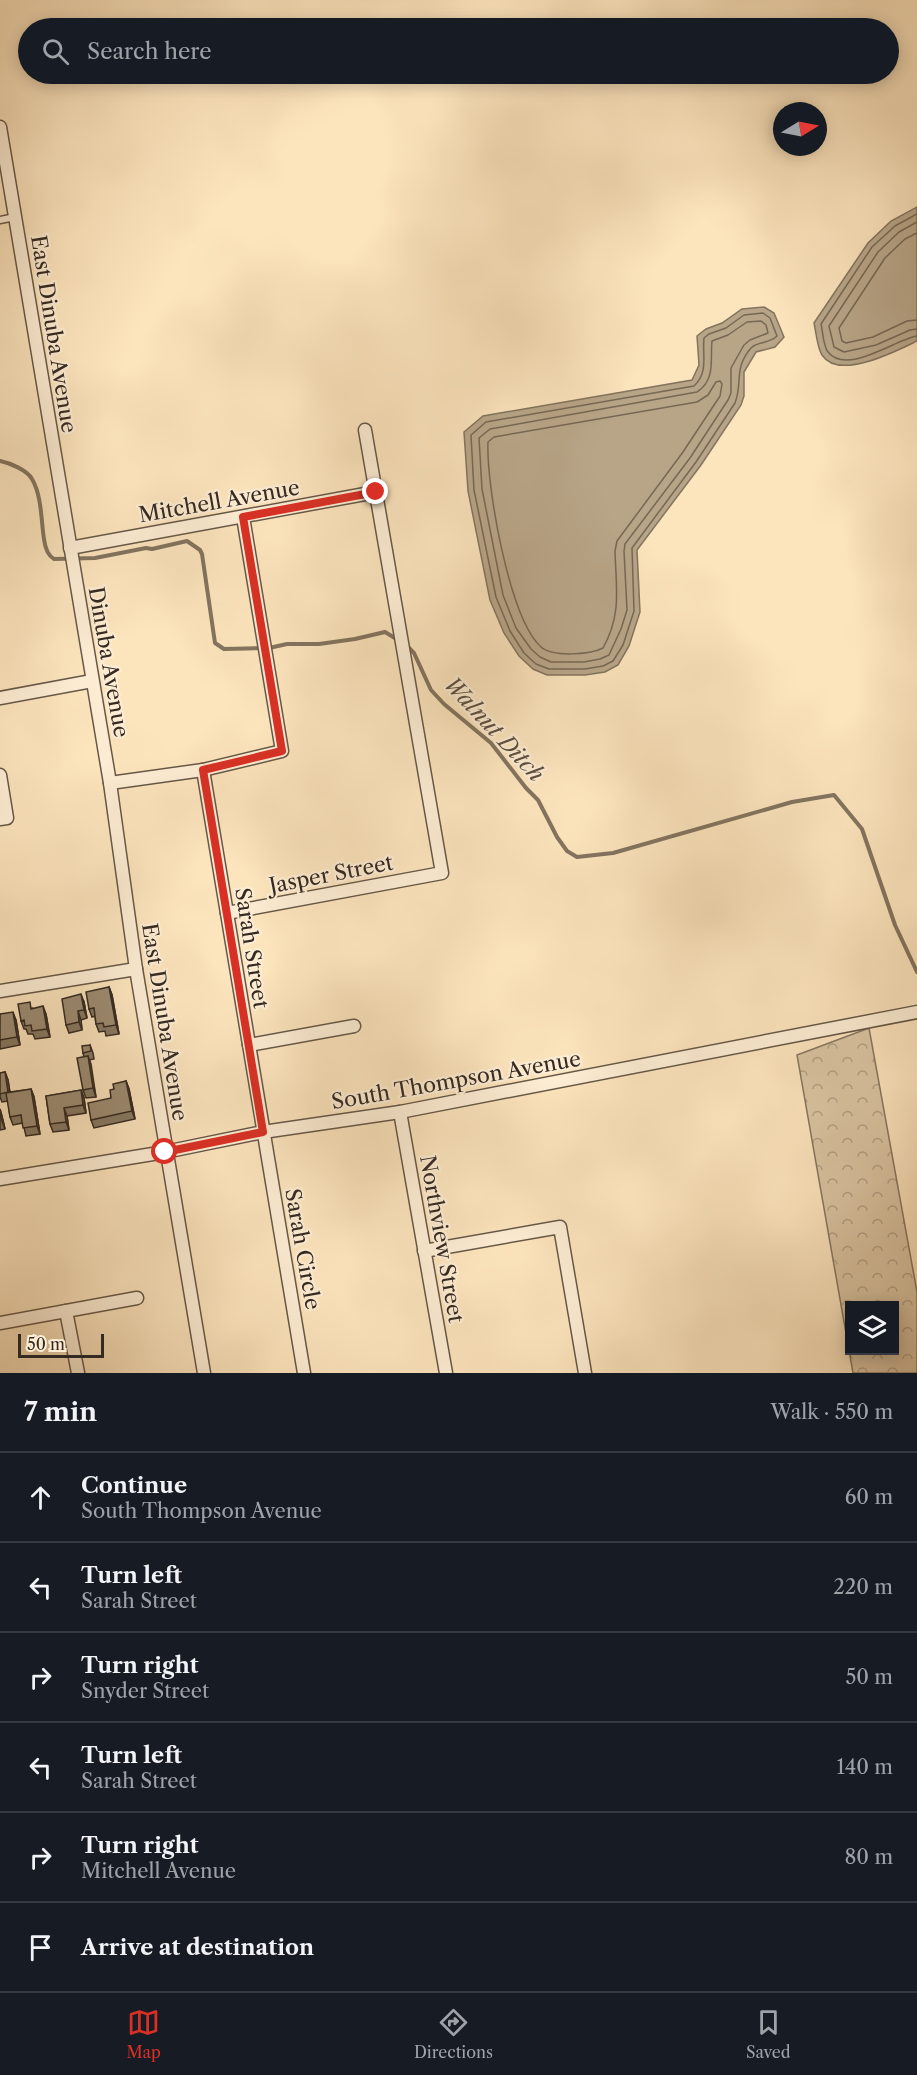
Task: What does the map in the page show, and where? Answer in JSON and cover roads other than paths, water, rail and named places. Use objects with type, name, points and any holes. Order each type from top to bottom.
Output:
[{"type":"street","name":"East Dinuba Avenue","points":[[0,127],[4,170],[15,218],[70,548]]},
{"type":"street","points":[[365,430],[376,492]]},
{"type":"street","name":"Mitchell Avenue","points":[[70,548],[376,492]]},
{"type":"street","name":"Jasper Street","points":[[227,913],[442,873],[376,492]]},
{"type":"street","points":[[110,783],[203,770],[282,751],[243,517]]},
{"type":"street","name":"Dinuba Avenue","points":[[70,548],[110,783]]},
{"type":"street","points":[[0,698],[92,681]]},
{"type":"street","name":"Sarah Street","points":[[203,770],[263,1132]]},
{"type":"street","points":[[0,775],[4,819]]},
{"type":"street","name":"East Dinuba Avenue","points":[[110,783],[165,1152],[204,1373]]},
{"type":"street","points":[[0,991],[136,969]]},
{"type":"street","name":"South Thompson Avenue","points":[[0,1179],[165,1152],[263,1132],[399,1112],[917,1012]]},
{"type":"street","points":[[249,1045],[354,1026]]},
{"type":"street","name":"Northview Street","points":[[399,1112],[446,1373]]},
{"type":"street","name":"Sarah Circle","points":[[263,1132],[304,1373]]},
{"type":"street","points":[[424,1251],[560,1227],[585,1373]]},
{"type":"street","points":[[0,1323],[137,1298]]},
{"type":"street","points":[[66,1311],[78,1373]]},
{"type":"lane","points":[[0,220],[15,218]]},
{"type":"water","points":[[917,207],[917,341],[868,362],[841,365],[830,362],[820,352],[814,323],[868,243],[891,221]]},
{"type":"water","points":[[764,307],[774,313],[784,337],[775,347],[756,352],[744,372],[744,396],[741,405],[701,465],[637,550],[640,612],[629,646],[618,665],[605,672],[585,675],[547,675],[533,669],[519,656],[504,633],[490,600],[468,491],[464,432],[483,416],[692,380],[699,365],[697,336],[742,309]]},
{"type":"waterway","name":"Walnut Ditch","points":[[0,461],[18,467],[32,479],[39,501],[45,545],[48,553],[54,559],[95,558],[187,541],[202,554],[215,643],[224,649],[261,648]]},
{"type":"waterway","name":"Walnut Ditch","points":[[269,648],[287,644],[319,644],[385,632],[398,640]]},
{"type":"waterway","name":"Walnut Ditch","points":[[407,646],[414,653],[431,690],[444,704],[491,743],[538,800],[567,851],[577,857],[613,853],[792,802],[834,795],[862,829],[895,925],[917,972]]}]
